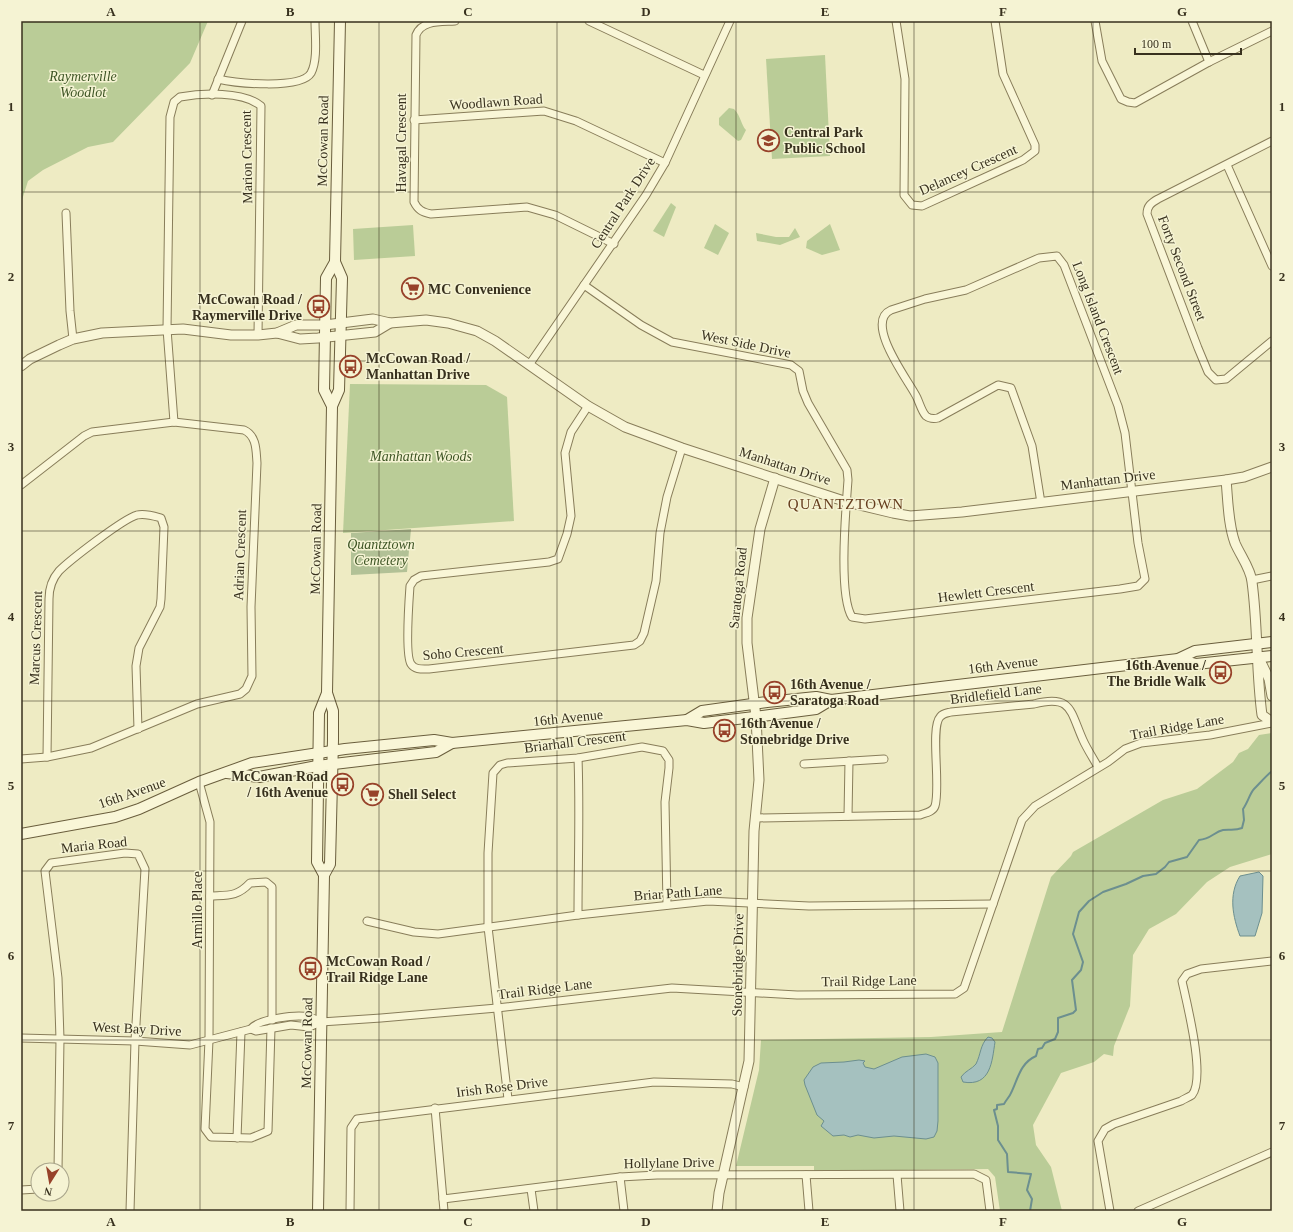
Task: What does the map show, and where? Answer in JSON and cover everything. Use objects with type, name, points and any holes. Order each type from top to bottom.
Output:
[{"type":"main road","name":"McCowan Road","points":[[318,1211],[324,875],[330,864],[333,764],[333,711],[327,693],[332,406],[339,390],[342,278],[335,262],[340,21]]},
{"type":"main road","name":"McCowan Road","points":[[332,406],[324,390],[325,325],[326,278],[335,262]]},
{"type":"main road","name":"16th Avenue","points":[[687,720],[702,711],[754,704],[816,697],[831,700],[1178,659],[1195,651],[1272,642]]},
{"type":"main road","name":"16th Avenue","points":[[1178,659],[1196,664],[1272,656]]},
{"type":"main road","name":"McCowan Road","points":[[324,875],[317,862],[317,766],[319,713],[327,693]]},
{"type":"main road","name":"16th Avenue","points":[[21,834],[115,817],[139,809],[199,782],[252,763],[318,752],[434,740],[452,743],[687,720],[704,722],[756,717],[816,709],[831,700]]},
{"type":"main road","name":"16th Avenue","points":[[226,773],[259,777],[317,766],[436,752],[452,743]]},
{"type":"street","points":[[212,95],[242,21]]},
{"type":"street","points":[[218,79],[235,83],[286,83],[297,82],[305,78],[310,73],[315,56],[315,21]]},
{"type":"street","name":"Havagal Crescent","points":[[455,21],[433,23],[419,28],[416,35],[414,202],[419,210],[431,214],[527,207],[555,215],[614,244]]},
{"type":"street","points":[[589,21],[704,75]]},
{"type":"street","name":"Central Park Drive","points":[[528,365],[614,244],[665,163],[730,21]]},
{"type":"street","name":"Delancey Crescent","points":[[896,21],[905,79],[904,195],[912,205],[922,206],[1022,160],[1035,151],[1035,145],[1003,74],[995,21]]},
{"type":"street","points":[[1095,21],[1102,61],[1121,99],[1135,103],[1209,62],[1272,31]]},
{"type":"street","points":[[1192,21],[1209,62]]},
{"type":"street","name":"Marion Crescent","points":[[174,422],[168,329],[170,117],[174,102],[180,97],[212,95],[244,97],[256,101],[261,106],[258,335]]},
{"type":"street","name":"Woodlawn Road","points":[[414,120],[544,111],[576,121],[665,163]]},
{"type":"street","name":"Forty Second Street","points":[[1272,141],[1150,204],[1147,208],[1149,221],[1208,372],[1216,380],[1226,379],[1272,341]]},
{"type":"street","points":[[1227,165],[1272,266]]},
{"type":"street","points":[[66,213],[70,311],[73,339]]},
{"type":"street","name":"Long Island Crescent","points":[[1040,503],[1032,446],[1011,388],[998,385],[938,418],[929,418],[925,415],[888,346],[882,325],[882,318],[886,312],[925,299],[966,290],[1039,258],[1050,256],[1060,258],[1118,406],[1125,433],[1132,491]]},
{"type":"street","name":"West Side Drive","points":[[584,285],[641,325],[672,342],[786,364],[799,371],[803,391],[808,402],[847,470],[847,502]]},
{"type":"street","name":"Manhattan Drive","points":[[277,333],[296,325],[325,325],[373,319],[390,323],[426,320],[463,326],[477,331],[495,342],[588,406],[625,427],[682,448],[847,502],[910,516],[1040,503],[1226,480],[1244,477],[1272,467]]},
{"type":"street","name":"Manhattan Drive","points":[[277,333],[300,339],[325,337],[375,332],[390,323]]},
{"type":"street","points":[[21,366],[40,354],[73,339],[102,333],[168,329],[231,335],[277,333]]},
{"type":"street","name":"Soho Crescent","points":[[588,406],[571,432],[565,453],[571,516],[567,534],[558,559],[549,562],[427,575],[421,576],[414,580],[410,586],[408,644],[409,659],[411,664],[417,669],[540,657],[634,645],[640,641],[644,634],[656,581],[660,533],[667,497],[682,448]]},
{"type":"street","name":"Adrian Crescent","points":[[21,485],[84,436],[92,432],[174,422],[244,430],[249,432],[254,438],[257,463],[251,607],[252,676],[246,689],[240,694],[197,704],[91,748],[47,757],[21,759]]},
{"type":"street","name":"Saratoga Road","points":[[756,717],[747,643],[747,618],[760,529],[775,478]]},
{"type":"street","points":[[1226,480],[1228,505],[1235,541],[1252,580],[1258,657],[1257,680],[1262,715],[1272,722]]},
{"type":"street","name":"Hewlett Crescent","points":[[847,502],[844,549],[847,604],[852,617],[865,620],[1138,586],[1143,583],[1145,579],[1145,572],[1138,543],[1132,491]]},
{"type":"street","name":"Marcus Crescent","points":[[47,757],[49,599],[51,583],[59,571],[120,524],[137,515],[145,515],[161,518],[164,527],[163,587],[160,607],[139,648],[136,666],[138,729]]},
{"type":"street","points":[[1252,580],[1272,576]]},
{"type":"street","points":[[1258,657],[1269,678],[1272,696]]},
{"type":"street","name":"Bridlefield Lane","points":[[756,818],[920,815],[929,812],[935,807],[937,788],[937,728],[939,718],[944,714],[951,712],[1034,704],[1045,701],[1062,702],[1068,706],[1072,712],[1083,739],[1098,767]]},
{"type":"street","name":"Stonebridge Drive","points":[[717,1211],[723,1175],[749,1061],[756,818],[759,780],[756,717]]},
{"type":"street","name":"Trail Ridge Lane","points":[[321,1022],[497,1008],[672,988],[806,995],[958,993],[964,988],[1022,820],[1035,806],[1125,749],[1141,743],[1210,735],[1272,722]]},
{"type":"street","name":"Briarhall Crescent","points":[[488,928],[488,853],[493,773],[500,765],[507,763],[578,758],[642,747],[657,749],[667,755],[669,768],[665,802],[667,905]]},
{"type":"street","points":[[578,758],[580,806],[578,822],[578,915]]},
{"type":"street","points":[[804,764],[884,759]]},
{"type":"street","points":[[848,816],[849,762]]},
{"type":"street","name":"Armillo Place","points":[[199,782],[210,822],[209,1040],[205,1129],[211,1137],[237,1138]]},
{"type":"street","name":"Maria Road","points":[[58,1162],[60,1039],[58,978],[45,871],[51,863],[126,853],[138,854],[145,870],[135,1041],[130,1211]]},
{"type":"street","points":[[210,896],[233,895],[242,892],[250,883],[266,882],[272,887],[272,1020]]},
{"type":"street","name":"Briar Path Lane","points":[[367,921],[427,934],[488,928],[578,915],[708,901],[830,906],[993,904]]},
{"type":"street","points":[[488,928],[508,1100]]},
{"type":"street","points":[[1110,1211],[1098,1141],[1100,1134],[1114,1124],[1191,1096],[1198,1079],[1197,1061],[1182,981],[1187,974],[1201,969],[1272,961]]},
{"type":"street","name":"West Bay Drive","points":[[251,1029],[254,1024],[272,1020],[309,1017],[321,1022]]},
{"type":"street","name":"West Bay Drive","points":[[21,1038],[190,1044],[251,1029],[256,1031],[291,1025],[309,1027],[321,1022]]},
{"type":"street","points":[[241,1032],[237,1138],[251,1138],[268,1131],[271,1028]]},
{"type":"street","name":"Irish Rose Drive","points":[[350,1211],[351,1128],[355,1121],[362,1117],[654,1082],[732,1084],[744,1087]]},
{"type":"street","points":[[435,1108],[444,1211]]},
{"type":"street","points":[[1138,1211],[1272,1152]]},
{"type":"street","name":"Hollylane Drive","points":[[443,1199],[620,1177],[657,1174],[978,1175],[986,1180],[988,1184],[990,1211]]},
{"type":"street","points":[[806,1175],[809,1211]]},
{"type":"street","points":[[897,1175],[900,1211]]},
{"type":"street","points":[[620,1177],[624,1211]]},
{"type":"street","points":[[531,1189],[534,1211]]},
{"type":"green space","name":"Raymerville Woodlot","points":[[21,21],[208,21],[190,63],[113,142],[88,147],[43,170],[28,181],[21,203]]},
{"type":"green space","points":[[825,55],[830,156],[772,159],[766,59]]},
{"type":"green space","points":[[729,108],[734,109],[740,117],[746,130],[741,140],[738,141],[719,125],[719,118]]},
{"type":"green space","points":[[671,203],[676,207],[664,237],[653,231]]},
{"type":"green space","points":[[715,224],[729,233],[718,255],[704,248]]},
{"type":"green space","points":[[830,224],[840,250],[822,255],[806,248],[807,241]]},
{"type":"green space","points":[[413,225],[415,256],[354,260],[353,229]]},
{"type":"green space","points":[[795,228],[800,237],[780,245],[757,241],[756,233],[776,237],[789,237]]},
{"type":"green space","name":"Manhattan Woods","points":[[350,384],[486,385],[507,397],[514,521],[343,533]]},
{"type":"green space","name":"Quantztown Cemetery","points":[[411,529],[407,572],[351,575],[351,533]]},
{"type":"green space","points":[[1272,733],[1272,854],[1230,867],[1207,882],[1176,914],[1149,929],[1133,955],[1130,1006],[1114,1046],[1113,1056],[1104,1054],[1094,1062],[1061,1073],[1033,1125],[1036,1145],[1051,1167],[1062,1211],[1000,1211],[995,1177],[988,1169],[814,1171],[814,1166],[736,1166],[759,1070],[761,1040],[931,1037],[1002,1032],[1051,877],[1073,852],[1163,800],[1197,789],[1233,762],[1239,753],[1248,749],[1259,735]]},
{"type":"water","points":[[1259,872],[1263,876],[1262,913],[1255,936],[1240,936],[1235,921],[1233,906],[1236,883],[1240,876]]},
{"type":"water","points":[[988,1037],[992,1038],[995,1042],[991,1064],[985,1077],[979,1081],[963,1082],[961,1077],[976,1064],[982,1046]]},
{"type":"water","points":[[926,1054],[935,1057],[938,1063],[938,1121],[937,1131],[934,1137],[926,1139],[894,1136],[874,1138],[858,1135],[850,1137],[844,1135],[833,1136],[821,1126],[824,1121],[817,1115],[804,1080],[813,1067],[821,1063],[859,1060],[865,1061],[863,1063],[865,1067],[874,1069],[902,1057]]},
{"type":"waterway","points":[[1030,1211],[1032,1199],[1027,1190],[1031,1174],[1008,1172],[1007,1154],[998,1140],[998,1126],[994,1110],[997,1109],[997,1105],[1004,1104],[1023,1067],[1036,1056],[1038,1049],[1042,1048],[1045,1043],[1055,1039],[1058,1032],[1058,1018],[1073,1013],[1076,1010],[1072,980],[1081,970],[1083,962],[1073,934],[1079,912],[1089,901],[1103,892],[1143,876],[1156,874],[1169,862],[1187,857],[1199,840],[1207,838],[1223,830],[1235,830],[1242,828],[1244,820],[1243,809],[1251,793],[1272,771]]},
{"type":"place","name":"Central Park Public School","points":[[768,140]]},
{"type":"place","name":"MC Convenience","points":[[413,289]]},
{"type":"place","name":"McCowan Road / Raymerville Drive","points":[[318,307]]},
{"type":"place","name":"McCowan Road / Manhattan Drive","points":[[350,366]]},
{"type":"place","name":"16th Avenue / The Bridle Walk","points":[[1221,673]]},
{"type":"place","name":"16th Avenue / Saratoga Road","points":[[775,692]]},
{"type":"place","name":"16th Avenue / Stonebridge Drive","points":[[725,731]]},
{"type":"place","name":"McCowan Road / 16th Avenue","points":[[343,784]]},
{"type":"place","name":"Shell Select","points":[[373,794]]},
{"type":"place","name":"McCowan Road / Trail Ridge Lane","points":[[310,969]]},
{"type":"district","name":"QUANTZTOWN","points":[[846,504]]}]
